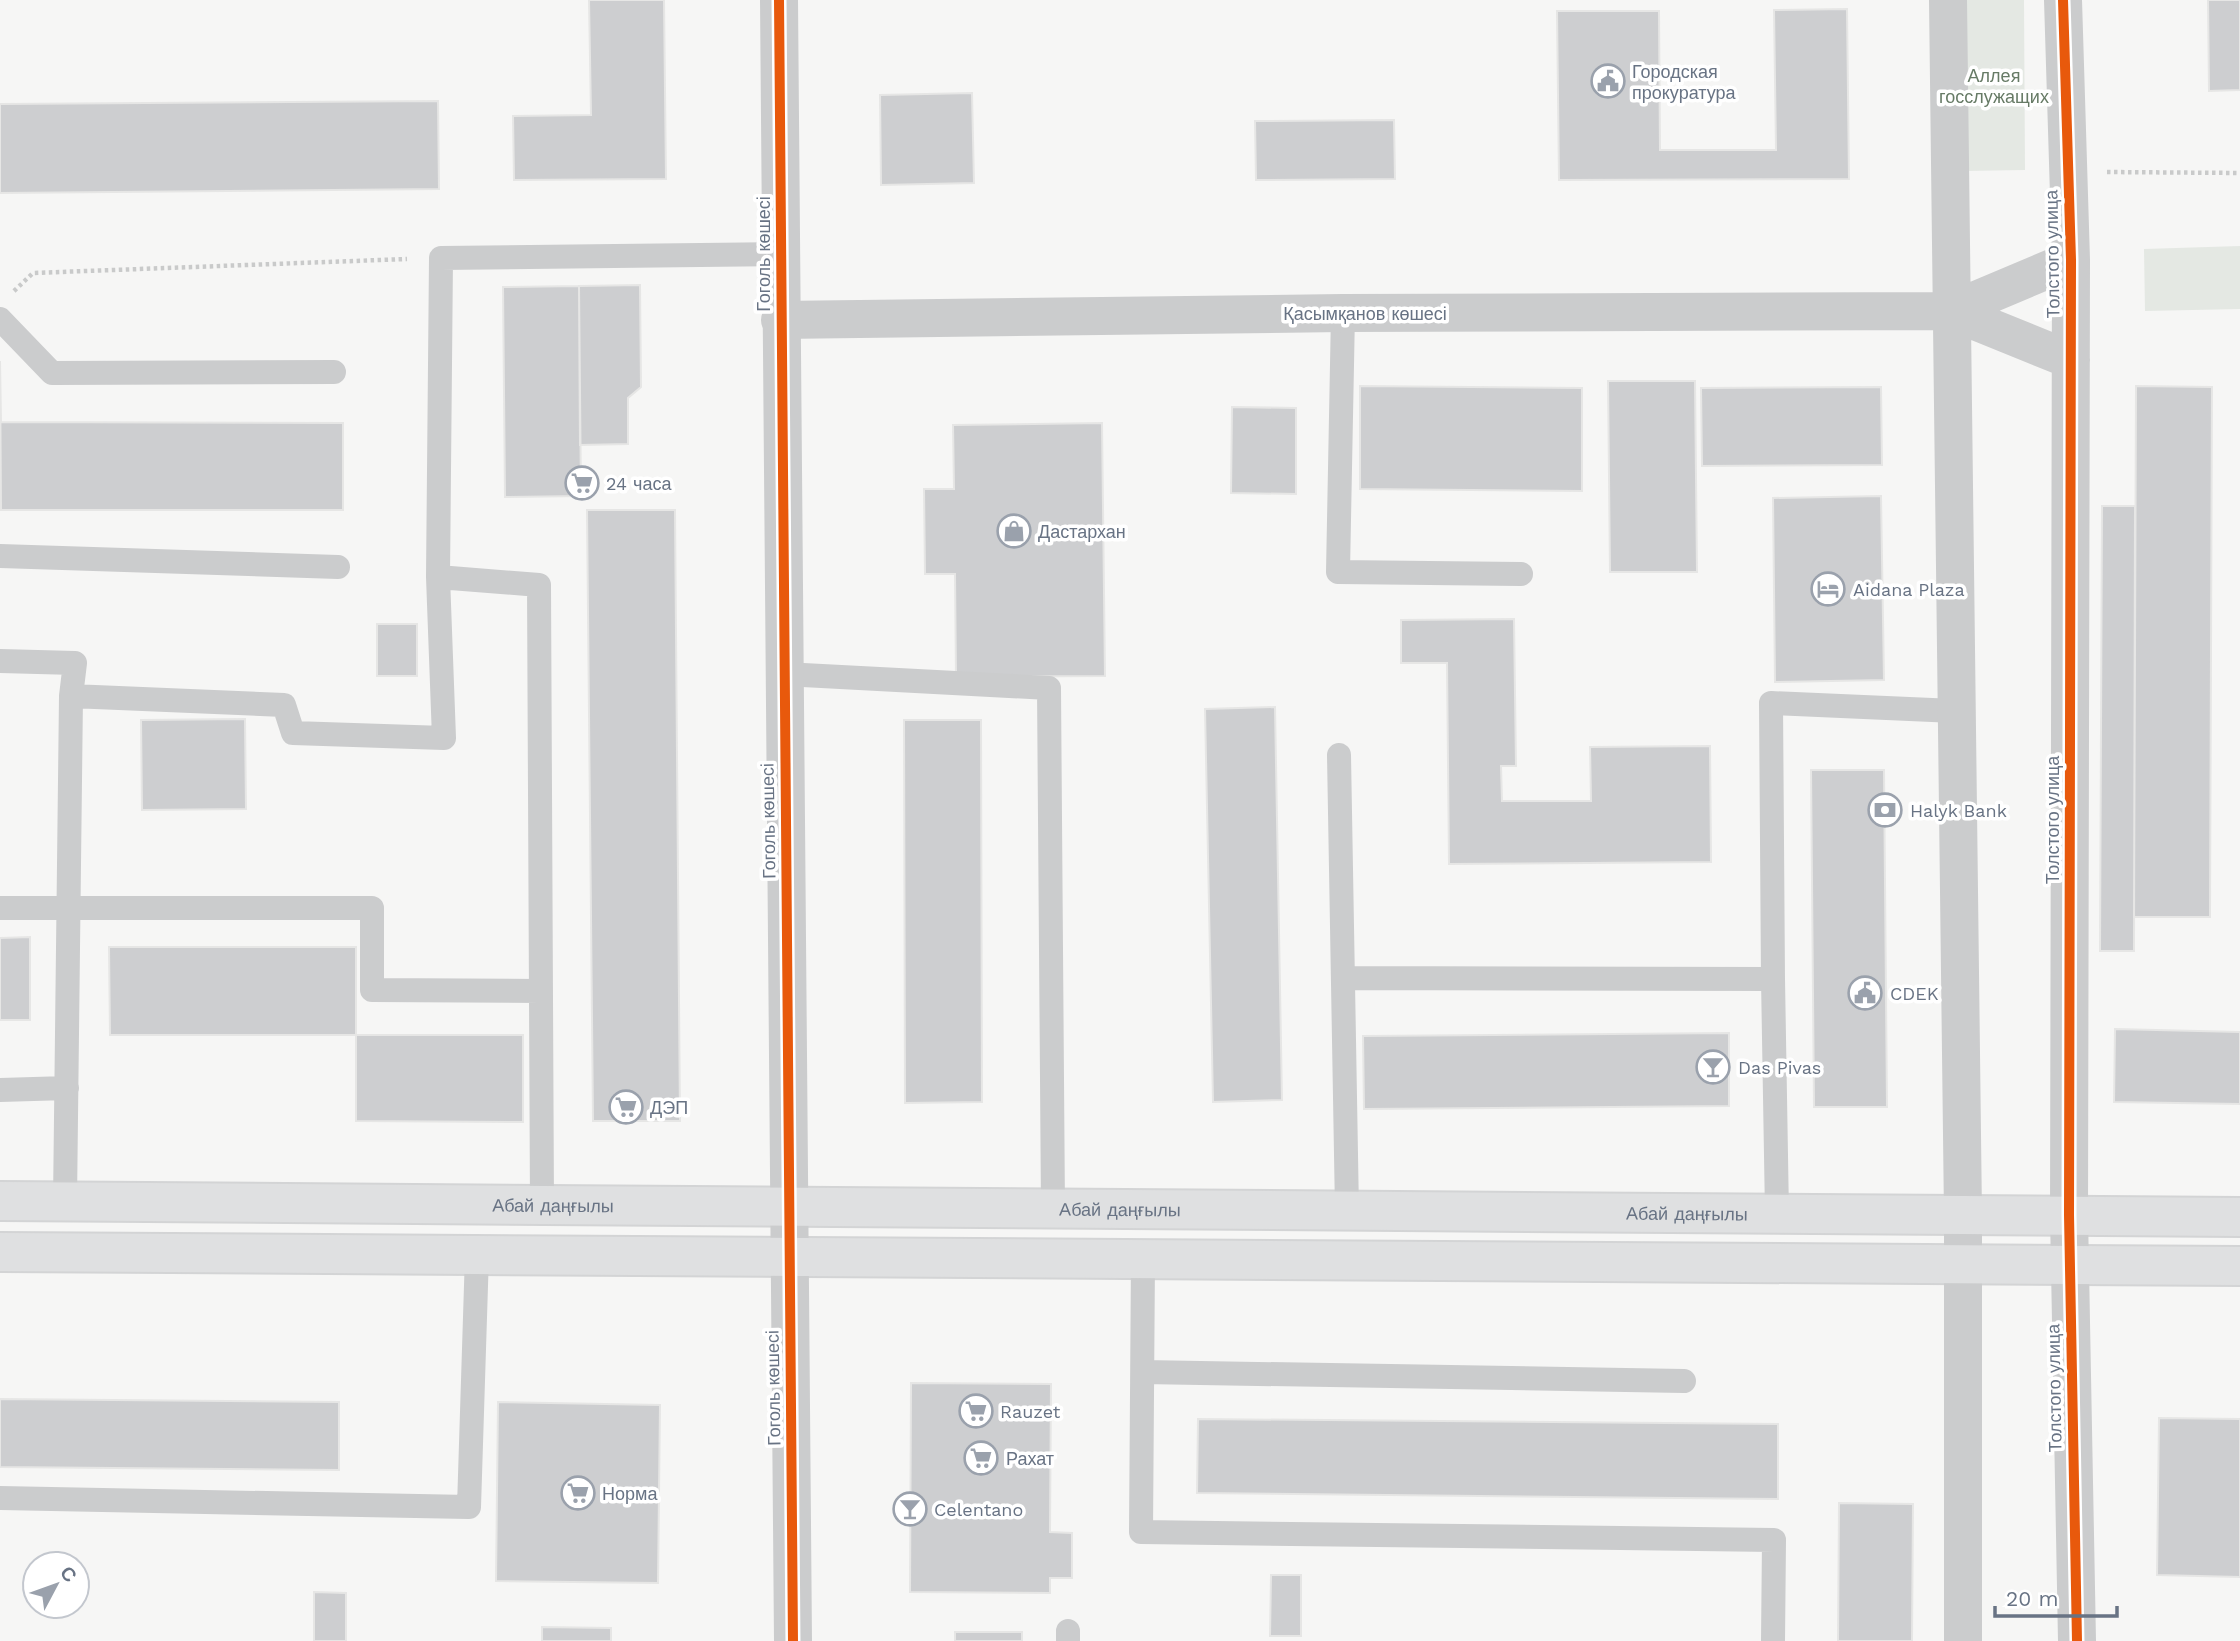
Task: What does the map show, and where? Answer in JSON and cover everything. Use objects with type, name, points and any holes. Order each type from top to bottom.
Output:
[{"type":"main road","name":"Абай даңғылы","points":[[0,1202],[2240,1217]]},
{"type":"main road","points":[[0,1252],[2240,1266]]},
{"type":"street","name":"Гоголь көшесі","points":[[779,0],[793,1641]]},
{"type":"street","points":[[1948,0],[1955,711],[1964,1215],[1964,1641]]},
{"type":"street","name":"Толстого улица","points":[[2063,0],[2071,260],[2069,1265],[2077,1641]]},
{"type":"street","name":"Қасымқанов көшесі","points":[[1950,312],[2071,260]]},
{"type":"street","name":"Қасымқанов көшесі","points":[[780,320],[1343,313],[1950,312],[2071,360]]},
{"type":"lane","points":[[71,696],[284,705],[293,733],[444,738],[438,577],[441,258],[780,254]]},
{"type":"lane","points":[[4,307],[52,373],[334,372]]},
{"type":"lane","points":[[1343,313],[1338,572],[1521,574]]},
{"type":"lane","points":[[0,556],[338,568]]},
{"type":"lane","points":[[438,577],[539,585],[542,1205]]},
{"type":"lane","points":[[0,662],[75,663],[71,696],[65,1202]]},
{"type":"lane","points":[[784,674],[1049,688],[1053,1209]]},
{"type":"lane","points":[[1777,1213],[1771,703],[1955,711]]},
{"type":"lane","points":[[1339,755],[1348,1211]]},
{"type":"lane","points":[[0,908],[372,908],[372,990],[541,991]]},
{"type":"lane","points":[[1342,978],[1773,979]]},
{"type":"lane","points":[[0,1090],[67,1088]]},
{"type":"lane","points":[[0,1498],[469,1507],[477,1254]]},
{"type":"lane","points":[[1143,1258],[1141,1532],[1774,1540],[1773,1641]]},
{"type":"lane","points":[[1143,1372],[1684,1381]]},
{"type":"path","points":[[2098,172],[2240,173]]},
{"type":"path","points":[[4,307],[33,273],[441,258]]},
{"type":"green space","name":"Аллея госслужащих","points":[[1963,0],[2024,0],[2025,170],[1964,171]]},
{"type":"green space","points":[[2240,246],[2240,309],[2145,311],[2144,249]]},
{"type":"building","points":[[589,0],[664,0],[666,179],[514,180],[513,116],[591,115]]},
{"type":"building","points":[[2208,0],[2240,0],[2240,90],[2209,91]]},
{"type":"building","name":"Городская прокуратура","points":[[1847,9],[1849,179],[1559,180],[1557,11],[1659,11],[1660,150],[1776,150],[1774,10]]},
{"type":"building","points":[[972,93],[974,183],[881,185],[880,95]]},
{"type":"building","points":[[438,101],[439,189],[0,193],[0,104]]},
{"type":"building","points":[[1394,120],[1395,179],[1256,180],[1255,121]]},
{"type":"building","points":[[640,285],[641,387],[628,398],[628,444],[580,445],[579,286]]},
{"type":"building","points":[[579,286],[581,496],[505,497],[503,287]]},
{"type":"building","points":[[0,361],[1,422],[343,423],[343,510],[1,510]]},
{"type":"building","points":[[1608,381],[1695,381],[1697,572],[1610,572]]},
{"type":"building","points":[[1360,386],[1582,388],[1582,491],[1360,489]]},
{"type":"building","points":[[2136,386],[2212,387],[2210,917],[2134,917]]},
{"type":"building","points":[[1881,387],[1882,465],[1702,466],[1701,388]]},
{"type":"building","points":[[1232,407],[1296,408],[1296,494],[1231,493]]},
{"type":"building","name":"Дастархан","points":[[1102,423],[1105,676],[956,677],[955,574],[925,574],[924,489],[954,489],[953,425]]},
{"type":"building","name":"Aidana Plaza","points":[[1881,496],[1884,680],[1775,682],[1773,498]]},
{"type":"building","points":[[2102,506],[2135,506],[2134,951],[2100,951]]},
{"type":"building","points":[[587,510],[675,510],[680,1121],[593,1121]]},
{"type":"building","points":[[1514,619],[1516,766],[1501,766],[1502,801],[1591,801],[1590,747],[1710,746],[1711,862],[1449,864],[1447,663],[1401,663],[1401,620]]},
{"type":"building","points":[[377,624],[417,624],[417,676],[377,676]]},
{"type":"building","points":[[1275,707],[1282,1100],[1213,1102],[1205,709]]},
{"type":"building","points":[[245,719],[246,809],[142,810],[141,720]]},
{"type":"building","points":[[904,720],[981,720],[982,1102],[905,1103]]},
{"type":"building","points":[[1811,770],[1884,770],[1887,1107],[1814,1107]]},
{"type":"building","points":[[30,937],[30,1020],[0,1020],[0,938]]},
{"type":"building","points":[[109,947],[356,947],[356,1035],[110,1035]]},
{"type":"building","points":[[2115,1029],[2240,1032],[2240,1104],[2114,1102]]},
{"type":"building","points":[[1729,1033],[1729,1106],[1364,1109],[1363,1036]]},
{"type":"building","points":[[356,1035],[523,1035],[523,1122],[356,1121]]},
{"type":"building","name":"Рахат","points":[[911,1383],[1051,1384],[1050,1532],[1072,1533],[1072,1578],[1050,1578],[1050,1593],[910,1592]]},
{"type":"building","points":[[0,1399],[339,1402],[339,1470],[0,1467]]},
{"type":"building","name":"Норма","points":[[498,1402],[660,1405],[658,1583],[496,1581]]},
{"type":"building","points":[[2159,1418],[2240,1419],[2240,1577],[2157,1575]]},
{"type":"building","points":[[1198,1419],[1778,1424],[1778,1499],[1197,1493]]},
{"type":"building","points":[[1839,1503],[1913,1504],[1912,1641],[1838,1641]]},
{"type":"building","points":[[1271,1575],[1301,1575],[1301,1636],[1270,1636]]},
{"type":"building","points":[[314,1592],[346,1593],[346,1641],[314,1641]]},
{"type":"building","points":[[542,1627],[611,1628],[611,1641],[542,1641]]},
{"type":"building","points":[[955,1632],[1022,1632],[1022,1641],[955,1641]]},
{"type":"cycle path","points":[[779,0],[793,1641]]},
{"type":"cycle path","points":[[2063,0],[2071,260],[2069,1215],[2077,1641]]},
{"type":"place","name":"Городская прокуратура","points":[[1608,81]]},
{"type":"place","name":"24 часа","points":[[582,483]]},
{"type":"place","name":"Дастархан","points":[[1014,531]]},
{"type":"place","name":"Aidana Plaza","points":[[1828,589]]},
{"type":"place","name":"Halyk Bank","points":[[1885,810]]},
{"type":"place","name":"CDEK","points":[[1865,993]]},
{"type":"place","name":"Das Pivas","points":[[1713,1067]]},
{"type":"place","name":"ДЭП","points":[[626,1107]]},
{"type":"place","name":"Rauzet","points":[[976,1411]]},
{"type":"place","name":"Рахат","points":[[981,1458]]},
{"type":"place","name":"Норма","points":[[578,1493]]},
{"type":"place","name":"Celentano","points":[[910,1509]]}]
